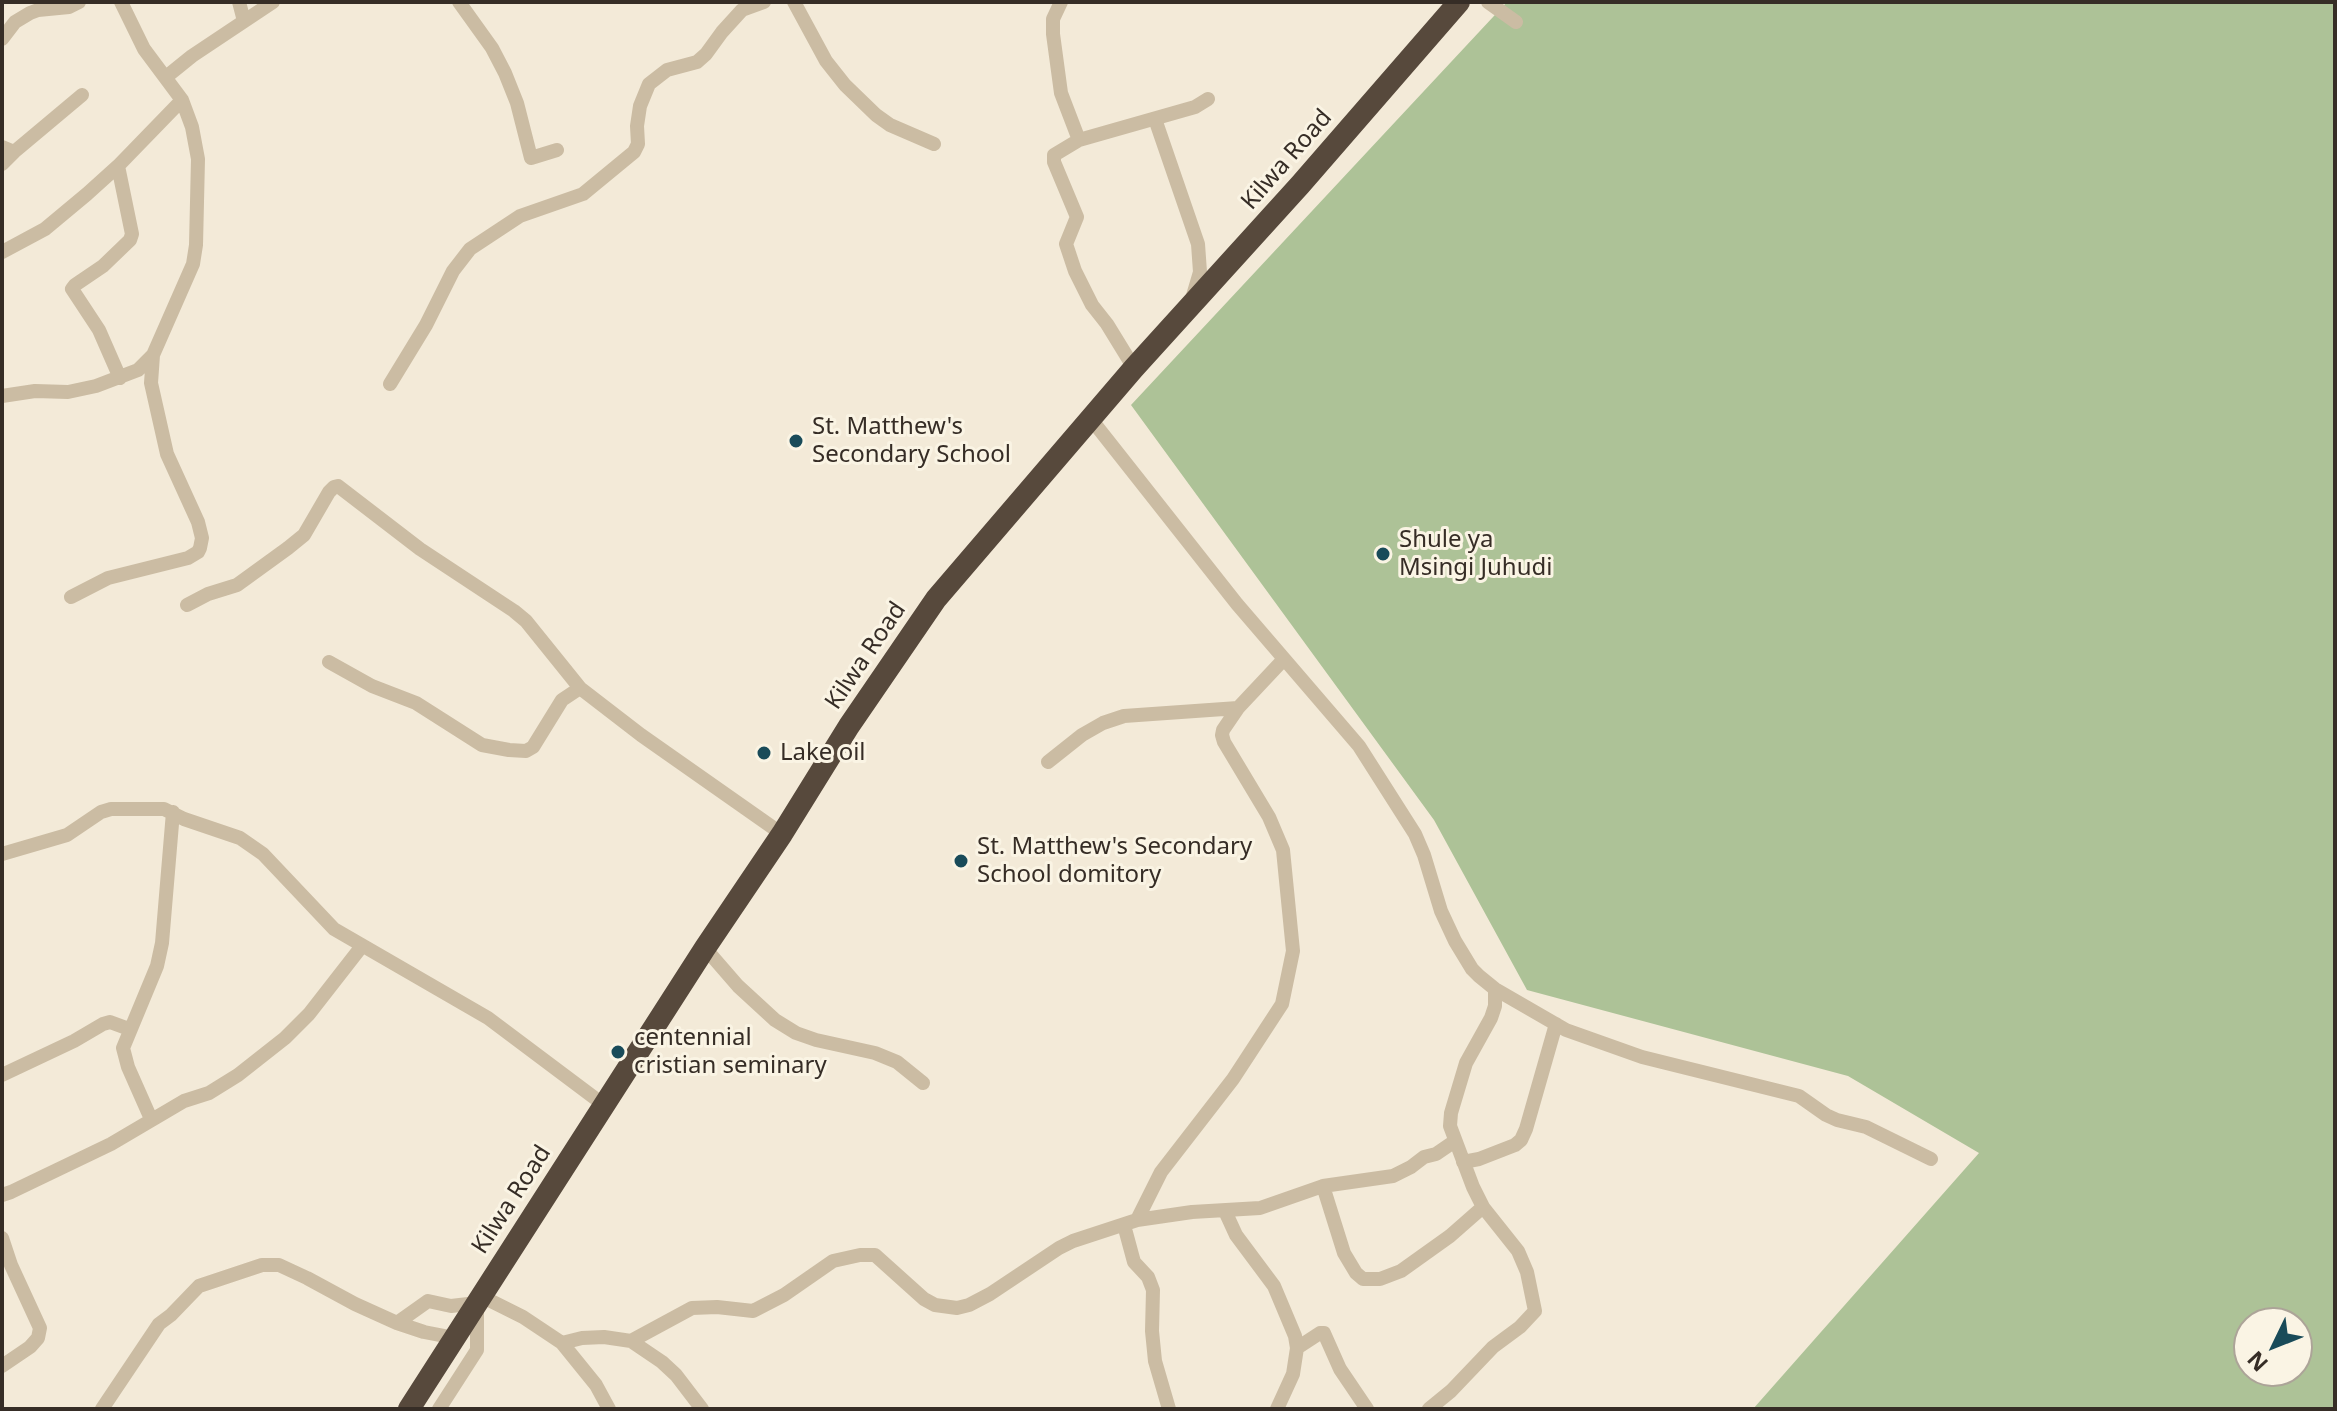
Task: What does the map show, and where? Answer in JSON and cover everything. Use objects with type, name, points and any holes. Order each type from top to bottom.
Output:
[{"type":"highway","name":"Kilwa Road","points":[[409,1409],[863,704],[936,599],[1134,368],[1188,311],[1459,2]]},
{"type":"street","points":[[2,39],[15,22],[33,12],[69,7],[79,2]]},
{"type":"street","points":[[71,597],[108,578],[178,562],[195,555],[200,550],[202,538],[198,522],[167,454],[151,383],[153,355],[187,282],[196,245],[198,159],[192,127],[182,100],[144,49],[121,2]]},
{"type":"street","points":[[239,2],[244,21]]},
{"type":"street","points":[[166,77],[273,2]]},
{"type":"street","points":[[459,2],[492,48],[505,73],[517,103],[531,158],[557,150]]},
{"type":"street","points":[[390,384],[426,325],[453,271],[470,249],[520,216],[583,194],[634,152],[638,144],[640,106],[649,84],[667,70],[697,62],[742,10],[764,2]]},
{"type":"street","points":[[794,2],[826,61],[845,85],[890,125],[934,144]]},
{"type":"street","points":[[1061,2],[1053,19],[1053,34],[1061,93],[1079,140]]},
{"type":"street","points":[[1488,2],[1516,22]]},
{"type":"street","points":[[2,164],[8,150],[82,95]]},
{"type":"street","points":[[1134,368],[1092,305],[1066,247],[1066,239],[1077,217],[1053,158],[1054,152],[1079,140],[1195,107],[1208,99]]},
{"type":"street","points":[[2,252],[45,229],[118,166],[182,100]]},
{"type":"street","points":[[1155,119],[1200,255],[1200,272],[1188,311]]},
{"type":"street","points":[[118,166],[132,234],[130,240],[103,266],[72,289],[99,330],[120,378]]},
{"type":"street","points":[[2,396],[35,391],[68,392],[96,386],[138,370],[153,355]]},
{"type":"street","points":[[1091,419],[1237,604],[1359,746],[1421,845],[1441,911],[1472,969],[1495,989],[1566,1030],[1642,1057],[1799,1096],[1826,1115],[1866,1127],[1931,1159]]},
{"type":"street","points":[[187,605],[208,594],[237,585],[280,555],[304,535],[329,492],[337,486],[420,549],[521,617],[580,688],[631,728],[782,834]]},
{"type":"street","points":[[1169,1409],[1155,1361],[1153,1290],[1148,1277],[1134,1262],[1130,1223],[1161,1172],[1233,1079],[1279,1009],[1287,982],[1293,951],[1283,850],[1269,817],[1222,735],[1238,708],[1284,659]]},
{"type":"street","points":[[329,662],[372,686],[416,703],[482,745],[509,750],[523,751],[533,747],[562,700],[580,688]]},
{"type":"street","points":[[1048,762],[1082,735],[1124,716],[1238,708]]},
{"type":"street","points":[[2,854],[67,835],[101,812],[111,809],[164,809],[240,838],[263,854],[334,929],[488,1018],[604,1105]]},
{"type":"street","points":[[151,1119],[124,1057],[125,1039],[157,966],[162,943],[173,812]]},
{"type":"street","points":[[2,1195],[111,1144],[184,1101],[223,1085],[285,1038],[309,1014],[362,946]]},
{"type":"street","points":[[705,948],[738,986],[775,1020],[796,1033],[816,1040],[875,1053],[897,1062],[923,1083]]},
{"type":"street","points":[[1429,1409],[1535,1311],[1527,1272],[1518,1251],[1483,1207],[1450,1126],[1466,1063],[1495,1006],[1495,989]]},
{"type":"street","points":[[2,1075],[103,1024],[110,1022],[129,1029]]},
{"type":"street","points":[[1463,1162],[1519,1143],[1526,1129],[1556,1024]]},
{"type":"street","points":[[631,1341],[692,1308],[753,1311],[784,1295],[833,1261],[860,1255],[875,1255],[924,1299],[935,1305],[957,1308],[990,1294],[1073,1241],[1130,1223],[1192,1212],[1260,1208],[1323,1186],[1393,1176],[1455,1141]]},
{"type":"street","points":[[1323,1186],[1347,1261],[1363,1279],[1380,1279],[1401,1271],[1442,1243],[1483,1207]]},
{"type":"street","points":[[1225,1211],[1236,1235],[1274,1286],[1287,1313],[1297,1348],[1293,1374],[1277,1409]]},
{"type":"street","points":[[2,1238],[40,1328],[38,1338],[30,1347],[2,1366]]},
{"type":"street","points":[[102,1409],[159,1324],[199,1286],[262,1265],[279,1265],[290,1269],[397,1323],[455,1338]]},
{"type":"street","points":[[439,1409],[477,1350],[479,1299]]},
{"type":"street","points":[[397,1323],[428,1301],[451,1306],[479,1299],[523,1317],[562,1343],[596,1385],[609,1409]]},
{"type":"street","points":[[1297,1348],[1324,1333],[1340,1369],[1367,1409]]},
{"type":"street","points":[[562,1343],[604,1337],[631,1341],[676,1375],[702,1409]]},
{"type":"green space","points":[[1507,2],[2335,2],[2335,1409],[1753,1409],[1979,1153],[1848,1076],[1527,990],[1434,820],[1131,405]]},
{"type":"place","name":"St. Matthew's Secondary School","points":[[796,441]]},
{"type":"place","name":"Shule ya Msingi Juhudi","points":[[1383,554]]},
{"type":"place","name":"Lake oil","points":[[764,753]]},
{"type":"place","name":"St. Matthew's Secondary School domitory","points":[[961,861]]},
{"type":"place","name":"centennial cristian seminary","points":[[618,1052]]}]
